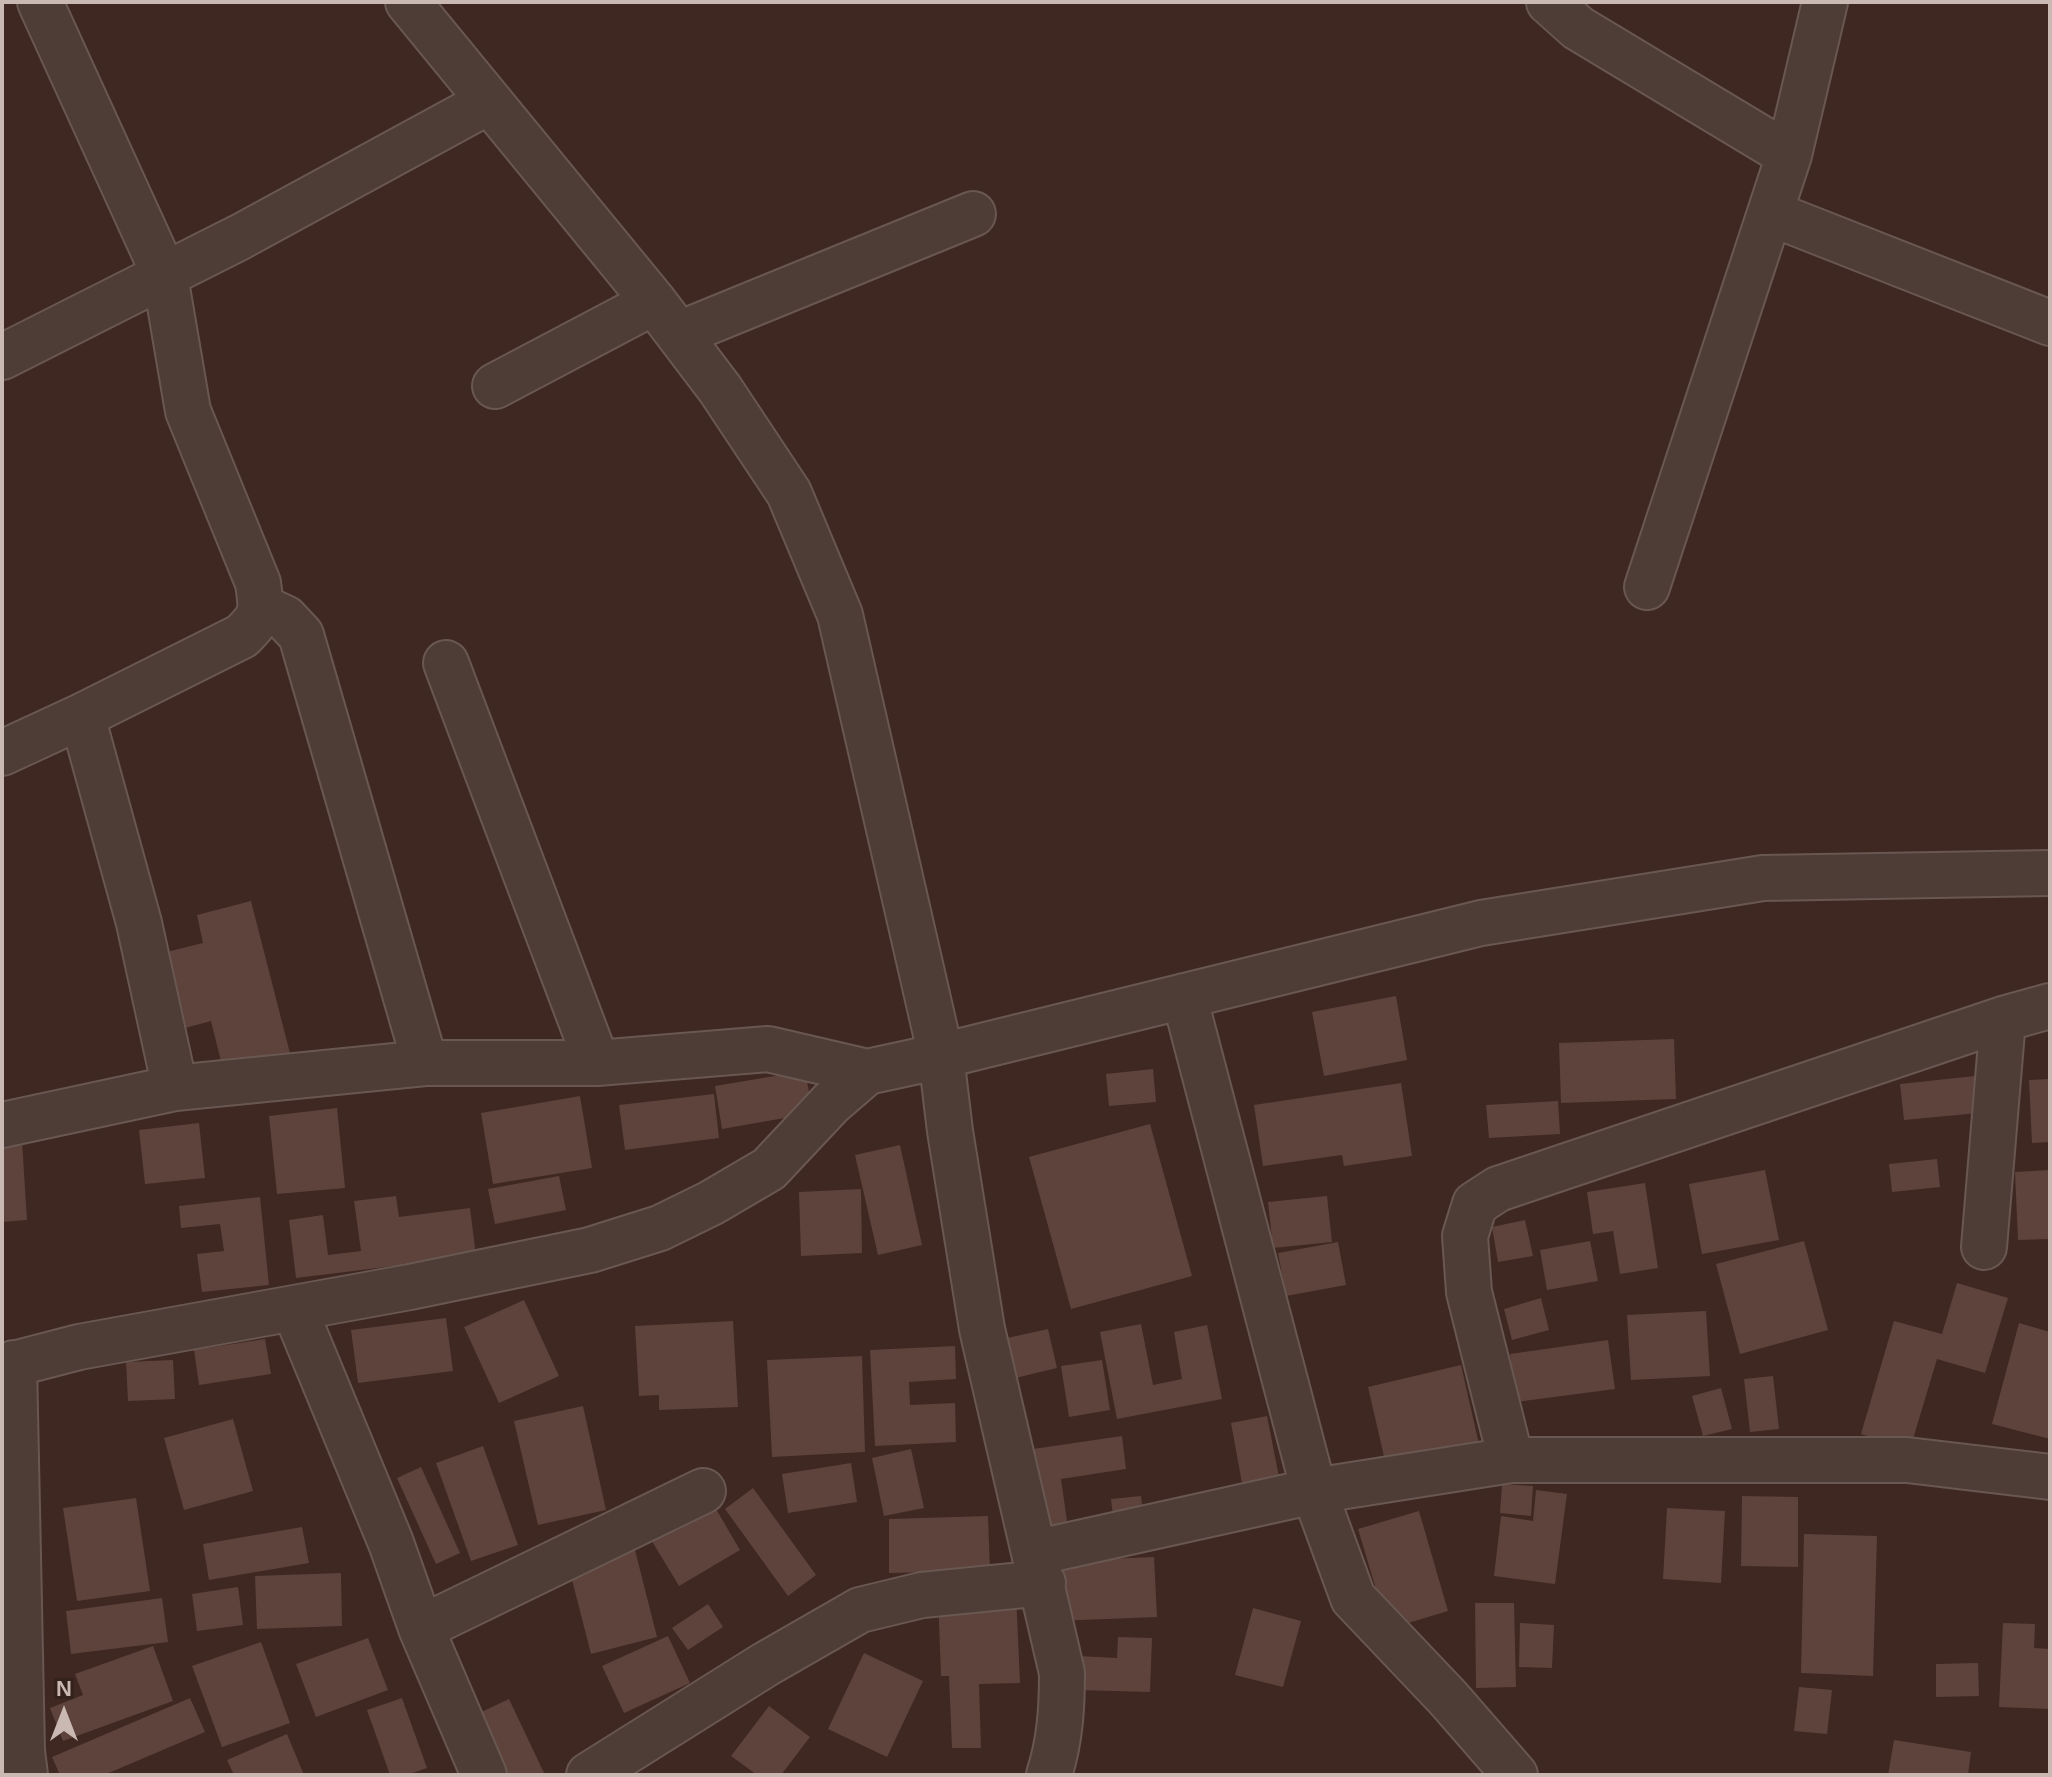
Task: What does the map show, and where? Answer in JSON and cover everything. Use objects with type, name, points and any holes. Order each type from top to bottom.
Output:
[{"type":"street","points":[[2,753],[242,636],[257,621],[261,607],[258,583],[188,411],[165,276],[40,2]]},
{"type":"street","points":[[408,2],[666,318],[720,389],[789,493],[840,615],[941,1056],[982,1329],[1062,1673],[1057,1749],[1049,1775]]},
{"type":"street","points":[[1549,2],[1578,28],[1789,155]]},
{"type":"street","points":[[1647,587],[1789,155],[1825,2]]},
{"type":"street","points":[[2,357],[165,276],[488,102]]},
{"type":"street","points":[[1770,213],[2050,323]]},
{"type":"street","points":[[495,386],[666,318],[973,214]]},
{"type":"street","points":[[261,607],[285,618],[301,635],[425,1063]]},
{"type":"street","points":[[446,663],[597,1063]]},
{"type":"street","points":[[82,716],[139,923],[175,1088]]},
{"type":"street","points":[[2,1125],[175,1088],[425,1063],[597,1063],[768,1049],[867,1072],[1481,923],[1763,878],[2050,873]]},
{"type":"street","points":[[1184,996],[1314,1491],[1353,1598],[1448,1698],[1515,1775]]},
{"type":"street","points":[[1511,1460],[1469,1292],[1465,1236],[1475,1204],[1498,1189],[2003,1019],[2050,1006]]},
{"type":"street","points":[[1984,1247],[2003,1019]]},
{"type":"street","points":[[16,1760],[8,1365],[79,1347],[410,1287],[590,1250],[660,1228],[769,1169],[831,1103],[867,1072]]},
{"type":"street","points":[[294,1308],[391,1543],[470,1771]]},
{"type":"street","points":[[589,1775],[766,1664],[860,1610],[1038,1568],[1314,1491],[1511,1460],[1907,1460],[2050,1477]]},
{"type":"street","points":[[421,1628],[703,1491]]},
{"type":"building","points":[[251,901],[293,1065],[226,1081],[211,1021],[174,1031],[155,955],[203,943],[197,915]]},
{"type":"building","points":[[1396,996],[1407,1060],[1324,1076],[1312,1012]]},
{"type":"building","points":[[1674,1039],[1676,1099],[1561,1103],[1559,1043]]},
{"type":"building","points":[[1153,1069],[1156,1102],[1109,1106],[1106,1074]]},
{"type":"building","points":[[805,1071],[813,1113],[722,1129],[715,1086]]},
{"type":"building","points":[[1975,1076],[1979,1113],[1904,1120],[1900,1084]]},
{"type":"building","points":[[2050,1079],[2050,1142],[2032,1143],[2029,1080]]},
{"type":"building","points":[[1401,1083],[1412,1156],[1344,1166],[1342,1155],[1263,1166],[1254,1105]]},
{"type":"building","points":[[714,1094],[719,1138],[625,1150],[619,1105]]},
{"type":"building","points":[[580,1096],[592,1168],[493,1184],[481,1113]]},
{"type":"building","points":[[1558,1101],[1560,1134],[1489,1138],[1486,1105]]},
{"type":"building","points":[[337,1108],[345,1188],[277,1194],[269,1116]]},
{"type":"building","points":[[199,1123],[205,1178],[145,1184],[139,1130]]},
{"type":"building","points":[[1150,1124],[1192,1276],[1071,1309],[1029,1157]]},
{"type":"building","points":[[22,1141],[27,1220],[2,1222],[2,1142]]},
{"type":"building","points":[[900,1145],[922,1245],[878,1255],[855,1155]]},
{"type":"building","points":[[1937,1159],[1940,1187],[1892,1192],[1889,1164]]},
{"type":"building","points":[[1765,1170],[1779,1240],[1702,1254],[1689,1184]]},
{"type":"building","points":[[2050,1170],[2050,1239],[2018,1240],[2015,1172]]},
{"type":"building","points":[[559,1176],[566,1210],[495,1224],[488,1189]]},
{"type":"building","points":[[1645,1183],[1658,1268],[1620,1274],[1613,1231],[1593,1234],[1587,1192]]},
{"type":"building","points":[[861,1189],[862,1253],[801,1256],[799,1192]]},
{"type":"building","points":[[396,1196],[399,1217],[470,1208],[476,1256],[296,1278],[289,1220],[323,1215],[328,1255],[361,1251],[354,1201]]},
{"type":"building","points":[[1327,1196],[1332,1242],[1273,1248],[1268,1202]]},
{"type":"building","points":[[260,1197],[269,1285],[202,1292],[197,1254],[224,1251],[220,1224],[181,1228],[179,1206]]},
{"type":"building","points":[[1525,1220],[1533,1256],[1498,1262],[1492,1227]]},
{"type":"building","points":[[1590,1241],[1598,1281],[1547,1290],[1540,1250]]},
{"type":"building","points":[[1804,1241],[1828,1330],[1740,1354],[1716,1264]]},
{"type":"building","points":[[1338,1242],[1346,1285],[1286,1296],[1278,1253]]},
{"type":"building","points":[[1957,1283],[2008,1298],[1985,1373],[1937,1359],[1910,1449],[1861,1434],[1894,1321],[1942,1334]]},
{"type":"building","points":[[1541,1298],[1549,1330],[1512,1340],[1504,1309]]},
{"type":"building","points":[[524,1300],[559,1376],[499,1403],[464,1327]]},
{"type":"building","points":[[1706,1311],[1710,1376],[1631,1380],[1627,1315]]},
{"type":"building","points":[[446,1318],[453,1371],[358,1383],[351,1330]]},
{"type":"building","points":[[733,1321],[738,1407],[659,1410],[659,1395],[639,1396],[635,1326]]},
{"type":"building","points":[[2019,1323],[2050,1332],[2050,1439],[1992,1424]]},
{"type":"building","points":[[1141,1324],[1153,1385],[1182,1379],[1174,1332],[1207,1325],[1222,1399],[1117,1419],[1100,1332]]},
{"type":"building","points":[[1048,1329],[1057,1368],[1007,1380],[998,1340]]},
{"type":"building","points":[[265,1339],[271,1374],[199,1385],[194,1350]]},
{"type":"building","points":[[1608,1340],[1615,1389],[1516,1402],[1510,1354]]},
{"type":"building","points":[[955,1346],[956,1379],[909,1382],[910,1405],[955,1403],[956,1442],[875,1446],[870,1350]]},
{"type":"building","points":[[862,1356],[865,1452],[772,1457],[767,1360]]},
{"type":"building","points":[[173,1360],[175,1399],[128,1401],[126,1362]]},
{"type":"building","points":[[1102,1360],[1110,1410],[1069,1417],[1061,1366]]},
{"type":"building","points":[[1461,1365],[1481,1453],[1388,1474],[1368,1387]]},
{"type":"building","points":[[1773,1376],[1779,1429],[1750,1432],[1744,1379]]},
{"type":"building","points":[[1721,1388],[1732,1429],[1703,1436],[1692,1396]]},
{"type":"building","points":[[583,1406],[606,1510],[538,1525],[514,1421]]},
{"type":"building","points":[[1267,1416],[1281,1487],[1244,1494],[1231,1423]]},
{"type":"building","points":[[233,1419],[253,1491],[184,1510],[164,1438]]},
{"type":"building","points":[[1122,1436],[1126,1469],[1061,1479],[1068,1528],[1045,1531],[1033,1449]]},
{"type":"building","points":[[483,1446],[518,1545],[471,1561],[436,1463]]},
{"type":"building","points":[[911,1449],[924,1508],[884,1516],[872,1458]]},
{"type":"building","points":[[851,1463],[857,1502],[788,1513],[782,1474]]},
{"type":"building","points":[[421,1467],[460,1553],[436,1564],[397,1478]]},
{"type":"building","points":[[1502,1484],[1533,1486],[1531,1516],[1500,1513]]},
{"type":"building","points":[[753,1488],[816,1575],[788,1596],[725,1509]]},
{"type":"building","points":[[1536,1490],[1567,1494],[1555,1584],[1494,1576],[1501,1516],[1533,1521]]},
{"type":"building","points":[[1141,1496],[1144,1521],[1114,1525],[1111,1499]]},
{"type":"building","points":[[1742,1496],[1798,1497],[1798,1567],[1741,1566]]},
{"type":"building","points":[[709,1497],[740,1550],[679,1586],[647,1533]]},
{"type":"building","points":[[136,1498],[150,1591],[77,1601],[63,1508]]},
{"type":"building","points":[[1667,1508],[1725,1511],[1721,1583],[1663,1579]]},
{"type":"building","points":[[1419,1511],[1448,1611],[1388,1629],[1358,1529]]},
{"type":"building","points":[[988,1516],[990,1571],[889,1573],[889,1519]]},
{"type":"building","points":[[302,1527],[309,1563],[209,1580],[203,1544]]},
{"type":"building","points":[[1804,1534],[1877,1536],[1873,1676],[1801,1673]]},
{"type":"building","points":[[635,1550],[657,1637],[591,1654],[569,1568]]},
{"type":"building","points":[[1154,1557],[1157,1617],[1056,1621],[1054,1561]]},
{"type":"building","points":[[341,1573],[342,1626],[257,1629],[255,1576]]},
{"type":"building","points":[[238,1587],[243,1625],[197,1631],[192,1594]]},
{"type":"building","points":[[1016,1594],[1020,1683],[979,1684],[981,1748],[952,1748],[949,1676],[941,1676],[938,1597]]},
{"type":"building","points":[[162,1598],[168,1642],[71,1654],[66,1611]]},
{"type":"building","points":[[1475,1603],[1514,1603],[1516,1687],[1476,1688]]},
{"type":"building","points":[[708,1604],[723,1627],[688,1650],[672,1628]]},
{"type":"building","points":[[1253,1608],[1301,1621],[1283,1687],[1235,1675]]},
{"type":"building","points":[[1520,1623],[1554,1625],[1552,1668],[1519,1667]]},
{"type":"building","points":[[2003,1623],[2035,1624],[2034,1648],[2050,1649],[2050,1709],[1999,1707]]},
{"type":"building","points":[[668,1636],[690,1683],[624,1713],[602,1666]]},
{"type":"building","points":[[1118,1637],[1152,1638],[1150,1692],[1077,1690],[1078,1656],[1117,1658]]},
{"type":"building","points":[[368,1638],[388,1690],[316,1717],[296,1664]]},
{"type":"building","points":[[261,1642],[290,1723],[222,1747],[192,1666]]},
{"type":"building","points":[[153,1646],[173,1701],[63,1741],[50,1708],[83,1695],[75,1674]]},
{"type":"building","points":[[864,1653],[923,1681],[887,1757],[828,1729]]},
{"type":"building","points":[[1978,1663],[1979,1696],[1936,1697],[1936,1664]]},
{"type":"building","points":[[1799,1687],[1832,1690],[1827,1734],[1794,1731]]},
{"type":"building","points":[[190,1698],[205,1732],[104,1775],[60,1775],[52,1757]]},
{"type":"building","points":[[402,1698],[427,1768],[407,1775],[390,1775],[367,1710]]},
{"type":"building","points":[[509,1699],[545,1775],[504,1775],[475,1715]]},
{"type":"building","points":[[769,1706],[810,1737],[781,1775],[757,1775],[731,1756]]},
{"type":"building","points":[[287,1734],[304,1775],[234,1775],[227,1760]]},
{"type":"building","points":[[1894,1740],[1971,1752],[1968,1775],[1888,1775]]}]
